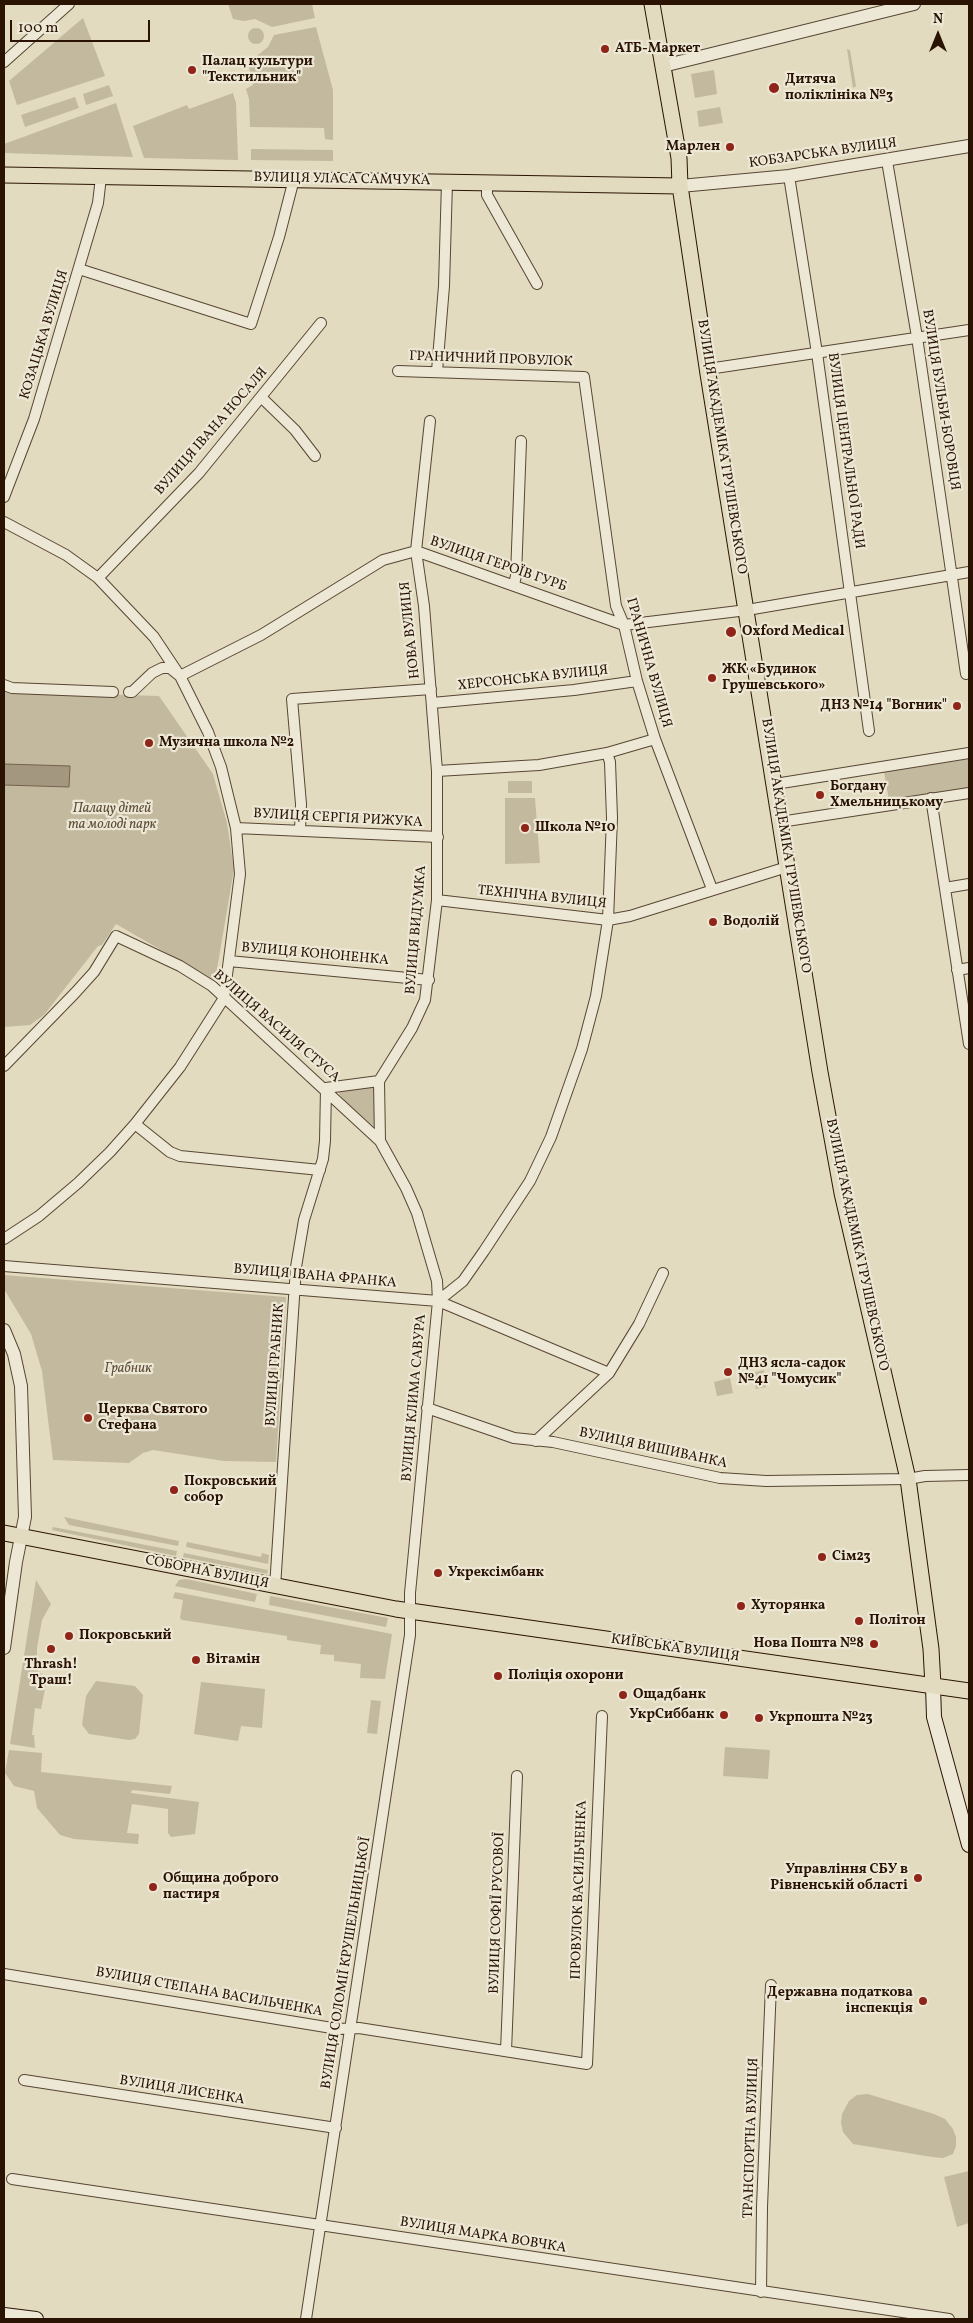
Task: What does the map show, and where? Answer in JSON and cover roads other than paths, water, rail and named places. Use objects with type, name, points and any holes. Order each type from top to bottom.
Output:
[{"type":"main road","name":"ВУЛИЦЯ АКАДЕМІКА ГРУШЕВСЬКОГО","points":[[652,4],[679,158],[680,186],[787,867],[842,1193],[908,1478],[931,1649],[933,1686]]},
{"type":"main road","name":"ВУЛИЦЯ УЛАСА САМЧУКА","points":[[4,176],[680,186]]},
{"type":"main road","name":"СОБОРНА ВУЛИЦЯ","points":[[4,1533],[411,1611]]},
{"type":"main road","name":"КИЇВСЬКА ВУЛИЦЯ","points":[[411,1611],[969,1691]]},
{"type":"main road","points":[[933,1686],[934,1717],[969,1844]]},
{"type":"main road","points":[[4,2315],[36,2319]]},
{"type":"street","points":[[663,66],[914,4]]},
{"type":"street","points":[[4,62],[66,5]]},
{"type":"street","name":"КОБЗАРСЬКА ВУЛИЦЯ","points":[[680,186],[789,176],[969,146]]},
{"type":"street","name":"ВУЛИЦЯ БУЛЬБИ-БОРОВЦЯ","points":[[887,161],[917,336],[966,674]]},
{"type":"street","name":"ВУЛИЦЯ ЦЕНТРАЛЬНОЇ РАДИ","points":[[789,176],[852,593],[869,731]]},
{"type":"street","name":"КОЗАЦЬКА ВУЛИЦЯ","points":[[4,497],[34,419],[98,203],[101,177]]},
{"type":"street","points":[[79,269],[251,324],[279,237],[294,179]]},
{"type":"street","points":[[436,371],[444,286],[447,182]]},
{"type":"street","points":[[487,182],[488,195],[537,284]]},
{"type":"street","name":"ВУЛИЦЯ ІВАНА НОСАЛЯ","points":[[98,578],[199,473],[321,323]]},
{"type":"street","points":[[708,369],[917,336],[969,330]]},
{"type":"street","name":"ГРАНИЧНИЙ ПРОВУЛОК","points":[[398,371],[584,377]]},
{"type":"street","name":"ГРАНИЧНА ВУЛИЦЯ","points":[[584,377],[616,606],[624,625],[637,681],[655,739],[712,889]]},
{"type":"street","points":[[261,397],[295,430],[315,456]]},
{"type":"street","name":"НОВА ВУЛИЦЯ","points":[[430,421],[416,551],[424,606],[438,771],[438,837]]},
{"type":"street","points":[[514,584],[516,576],[522,441]]},
{"type":"street","points":[[4,522],[66,555],[98,578],[154,637],[180,676],[208,732],[221,767],[236,828],[240,874],[224,998],[180,1067],[135,1124],[78,1183],[39,1216],[4,1239]]},
{"type":"street","name":"ВУЛИЦЯ ГЕРОЇВ ГУРБ","points":[[180,676],[261,635],[383,560],[416,551],[514,584],[624,625],[747,610],[969,572]]},
{"type":"street","points":[[129,692],[132,692],[152,673],[162,668],[170,668],[180,676]]},
{"type":"street","name":"ХЕРСОНСЬКА ВУЛИЦЯ","points":[[432,703],[574,690],[637,681]]},
{"type":"street","points":[[4,685],[12,688],[113,692]]},
{"type":"street","points":[[300,831],[301,804],[292,699],[431,689]]},
{"type":"street","points":[[438,771],[539,765],[607,753],[655,739]]},
{"type":"street","name":"ВУЛИЦЯ КЛИМА САВУРА","points":[[411,1611],[410,1593],[438,1301],[463,1281],[530,1181],[545,1150],[590,1022],[608,920],[612,818],[610,762],[607,753]]},
{"type":"street","points":[[775,784],[969,753]]},
{"type":"street","points":[[780,822],[969,793]]},
{"type":"street","points":[[931,798],[969,1044]]},
{"type":"street","name":"ВУЛИЦЯ СЕРГІЯ РИЖУКА","points":[[236,828],[438,837]]},
{"type":"street","name":"ВУЛИЦЯ ВИДУМКА","points":[[379,1080],[412,1028],[425,1000],[429,980],[437,900],[438,837]]},
{"type":"street","name":"ТЕХНІЧНА ВУЛИЦЯ","points":[[437,900],[608,920],[630,916],[787,867]]},
{"type":"street","points":[[945,888],[969,884]]},
{"type":"street","name":"ВУЛИЦЯ ВАСИЛЯ СТУСА","points":[[4,1066],[94,972],[116,936],[180,966],[212,986],[326,1088],[380,1140]]},
{"type":"street","name":"ВУЛИЦЯ КОНОНЕНКА","points":[[229,961],[429,980]]},
{"type":"street","points":[[957,970],[969,968]]},
{"type":"street","points":[[326,1088],[379,1080],[380,1140],[417,1213],[437,1281],[438,1301]]},
{"type":"street","name":"ВУЛИЦЯ ГРАБНИК","points":[[275,1586],[294,1290],[300,1240],[320,1170],[325,1141],[326,1088]]},
{"type":"street","points":[[135,1124],[170,1152],[180,1156],[320,1170]]},
{"type":"street","name":"ВУЛИЦЯ ІВАНА ФРАНКА","points":[[4,1266],[438,1301],[609,1373]]},
{"type":"street","points":[[536,1442],[609,1373],[639,1324],[663,1273]]},
{"type":"street","points":[[4,1330],[22,1386],[25,1517],[4,1648]]},
{"type":"street","name":"ВУЛИЦЯ ВИШИВАНКА","points":[[427,1408],[514,1438],[536,1442],[553,1442],[720,1478],[766,1481],[969,1475]]},
{"type":"street","name":"ВУЛИЦЯ СОЛОМІЇ КРУШЕЛЬНИЦЬКОЇ","points":[[306,2319],[322,2225],[410,1634],[411,1611]]},
{"type":"street","name":"ПРОВУЛОК ВАСИЛЬЧЕНКА","points":[[587,2064],[602,1716]]},
{"type":"street","name":"ВУЛИЦЯ СОФІЇ РУСОВОЇ","points":[[506,2051],[517,1776]]},
{"type":"street","name":"ВУЛИЦЯ СТЕПАНА ВАСИЛЬЧЕНКА","points":[[4,1974],[338,2029],[359,2028],[587,2064]]},
{"type":"street","name":"ТРАНСПОРТНА ВУЛИЦЯ","points":[[761,2292],[771,1985]]},
{"type":"street","name":"ВУЛИЦЯ ЛИСЕНКА","points":[[24,2080],[336,2128]]},
{"type":"street","name":"ВУЛИЦЯ МАРКА ВОВЧКА","points":[[12,2179],[949,2319]]},
{"type":"place","name":"АТБ-Маркет","points":[[605,49]]},
{"type":"place","name":"Палац культури \"Текстильник\"","points":[[192,70]]},
{"type":"place","name":"Дитяча поліклініка №3","points":[[774,88]]},
{"type":"place","name":"Марлен","points":[[730,147]]},
{"type":"place","name":"Oxford Medical","points":[[731,632]]},
{"type":"place","name":"ЖК «Будинок Грушевського»","points":[[712,678]]},
{"type":"place","name":"ДНЗ №14 \"Вогник\"","points":[[957,706]]},
{"type":"place","name":"Музична школа №2","points":[[149,743]]},
{"type":"place","name":"Богдану Хмельницькому","points":[[820,795]]},
{"type":"place","name":"Школа №10","points":[[525,828]]},
{"type":"place","name":"Водолій","points":[[713,922]]},
{"type":"place","name":"ДНЗ ясла-садок №41 \"Чомусик\"","points":[[728,1372]]},
{"type":"place","name":"Церква Святого Стефана","points":[[88,1418]]},
{"type":"place","name":"Покровський собор","points":[[174,1490]]},
{"type":"place","name":"Сім23","points":[[822,1557]]},
{"type":"place","name":"Укрексімбанк","points":[[438,1573]]},
{"type":"place","name":"Хуторянка","points":[[741,1606]]},
{"type":"place","name":"Політон","points":[[859,1621]]},
{"type":"place","name":"Покровський","points":[[69,1636]]},
{"type":"place","name":"Нова Пошта №8","points":[[874,1644]]},
{"type":"place","name":"Thrash! Траш!","points":[[51,1649]]},
{"type":"place","name":"Вітамін","points":[[196,1660]]},
{"type":"place","name":"Поліцiя охорони","points":[[498,1676]]},
{"type":"place","name":"Ощадбанк","points":[[623,1695]]},
{"type":"place","name":"УкрСиббанк","points":[[724,1715]]},
{"type":"place","name":"Укрпошта №23","points":[[759,1718]]},
{"type":"place","name":"Управління СБУ в Рівненській області","points":[[918,1878]]},
{"type":"place","name":"Община доброго пастиря","points":[[153,1887]]},
{"type":"place","name":"Державна податкова інспекція","points":[[923,2001]]},
{"type":"park label","name":"Палацу дітей та молоді парк","points":[[112,818]]},
{"type":"park label","name":"Грабник","points":[[128,1369]]}]
